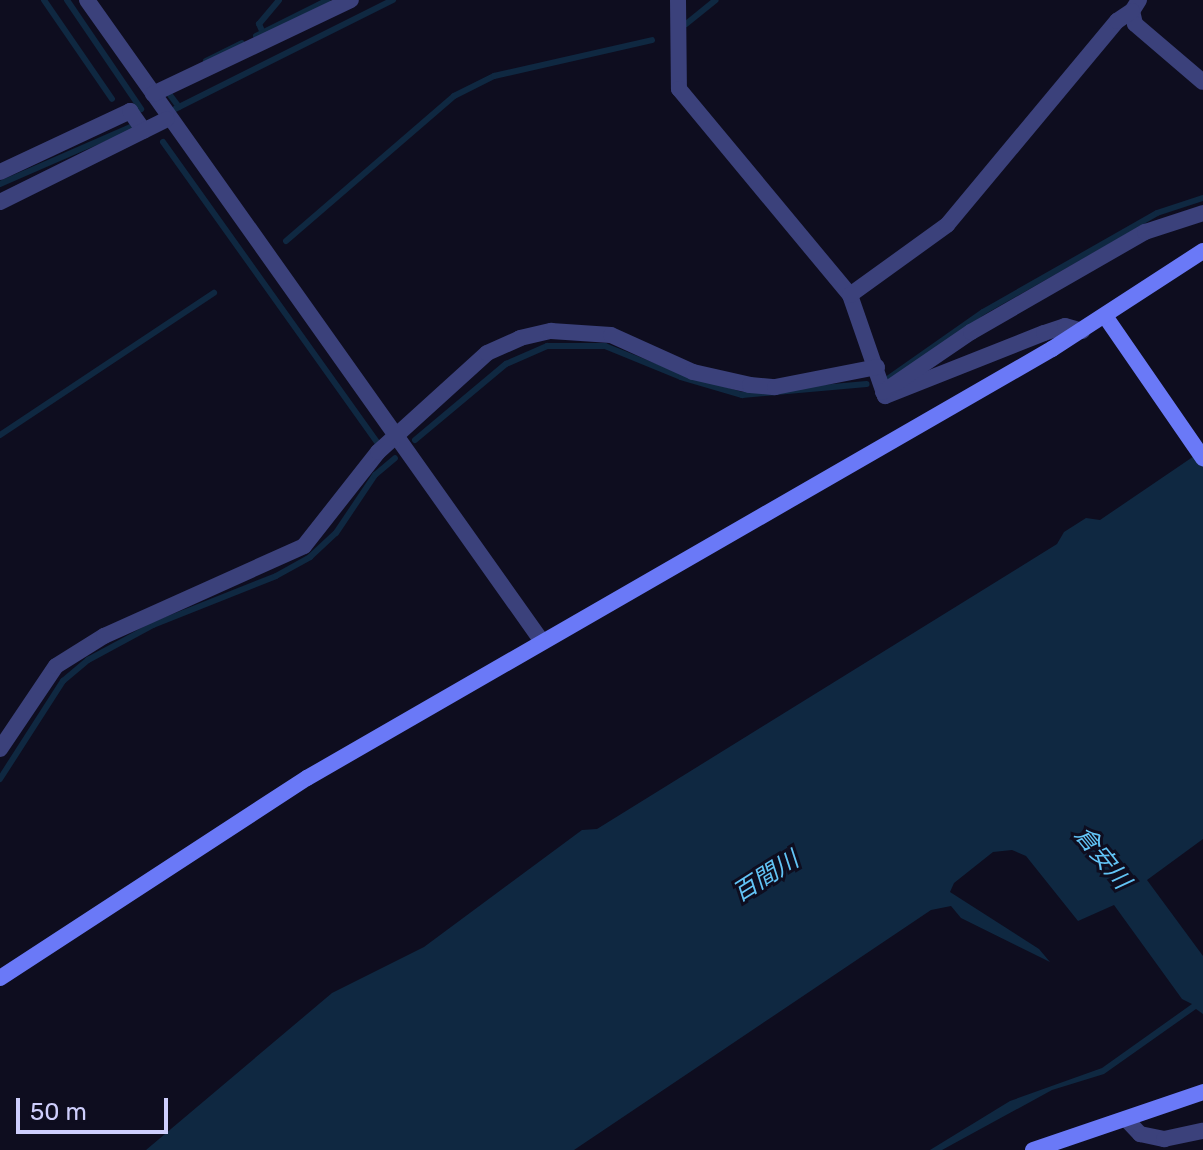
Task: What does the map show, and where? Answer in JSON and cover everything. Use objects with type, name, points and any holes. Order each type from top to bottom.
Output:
[{"type":"street","points":[[87,0],[386,445],[541,640]]},
{"type":"street","points":[[153,94],[351,0]]},
{"type":"street","points":[[678,0],[679,89],[850,295],[885,396],[916,387],[1065,326],[1082,331]]},
{"type":"street","points":[[850,295],[947,225],[1117,21],[1135,6]]},
{"type":"street","points":[[1135,6],[1135,24],[1203,82]]},
{"type":"street","points":[[0,172],[130,111],[144,131]]},
{"type":"street","points":[[0,202],[167,119]]},
{"type":"street","points":[[883,392],[971,332],[1145,232],[1203,213]]},
{"type":"street","points":[[0,978],[307,778],[541,640],[1082,331],[1203,251]]},
{"type":"street","points":[[1105,316],[1203,458]]},
{"type":"street","points":[[0,749],[36,691],[64,660],[116,630],[304,546],[386,445],[487,353],[551,331],[611,335],[693,372],[750,385],[775,387],[877,367]]},
{"type":"street","points":[[1033,1150],[1203,1092]]},
{"type":"street","points":[[1126,1119],[1140,1134],[1164,1139],[1203,1131]]},
{"type":"water","points":[[1203,450],[1203,839],[1147,880],[1203,956],[1203,1014],[1196,1009],[1104,1074],[1052,1090],[942,1150],[930,1150],[1010,1101],[1102,1068],[1192,1004],[1182,999],[1114,905],[1078,921],[1026,856],[1012,850],[993,852],[954,883],[950,892],[1039,949],[1050,962],[961,918],[951,906],[931,910],[574,1150],[146,1150],[332,993],[424,947],[582,830],[597,829],[1057,544],[1064,532],[1086,518],[1100,520]]},
{"type":"waterway","points":[[44,0],[112,99]]},
{"type":"waterway","points":[[67,0],[141,109]]},
{"type":"waterway","points":[[263,33],[259,24],[279,0]]},
{"type":"waterway","points":[[256,36],[328,0]]},
{"type":"waterway","points":[[175,109],[393,0]]},
{"type":"waterway","points":[[686,24],[716,0]]},
{"type":"waterway","points":[[286,241],[454,96],[494,76],[652,40]]},
{"type":"waterway","points":[[206,61],[242,43]]},
{"type":"waterway","points":[[170,95],[179,107]]},
{"type":"waterway","points":[[0,184],[133,126]]},
{"type":"waterway","points":[[163,142],[382,449]]},
{"type":"waterway","points":[[889,378],[983,312],[1157,213],[1203,198]]},
{"type":"waterway","points":[[0,435],[214,293]]},
{"type":"waterway","points":[[415,440],[506,364],[547,346],[605,346],[681,377],[742,395],[867,384]]},
{"type":"waterway","points":[[0,779],[63,681],[88,660],[153,625],[276,576],[310,557],[336,533],[375,475],[395,458]]},
{"type":"water label","name":"倉安川","points":[[1102,858]]},
{"type":"water label","name":"百間川","points":[[766,877]]}]
